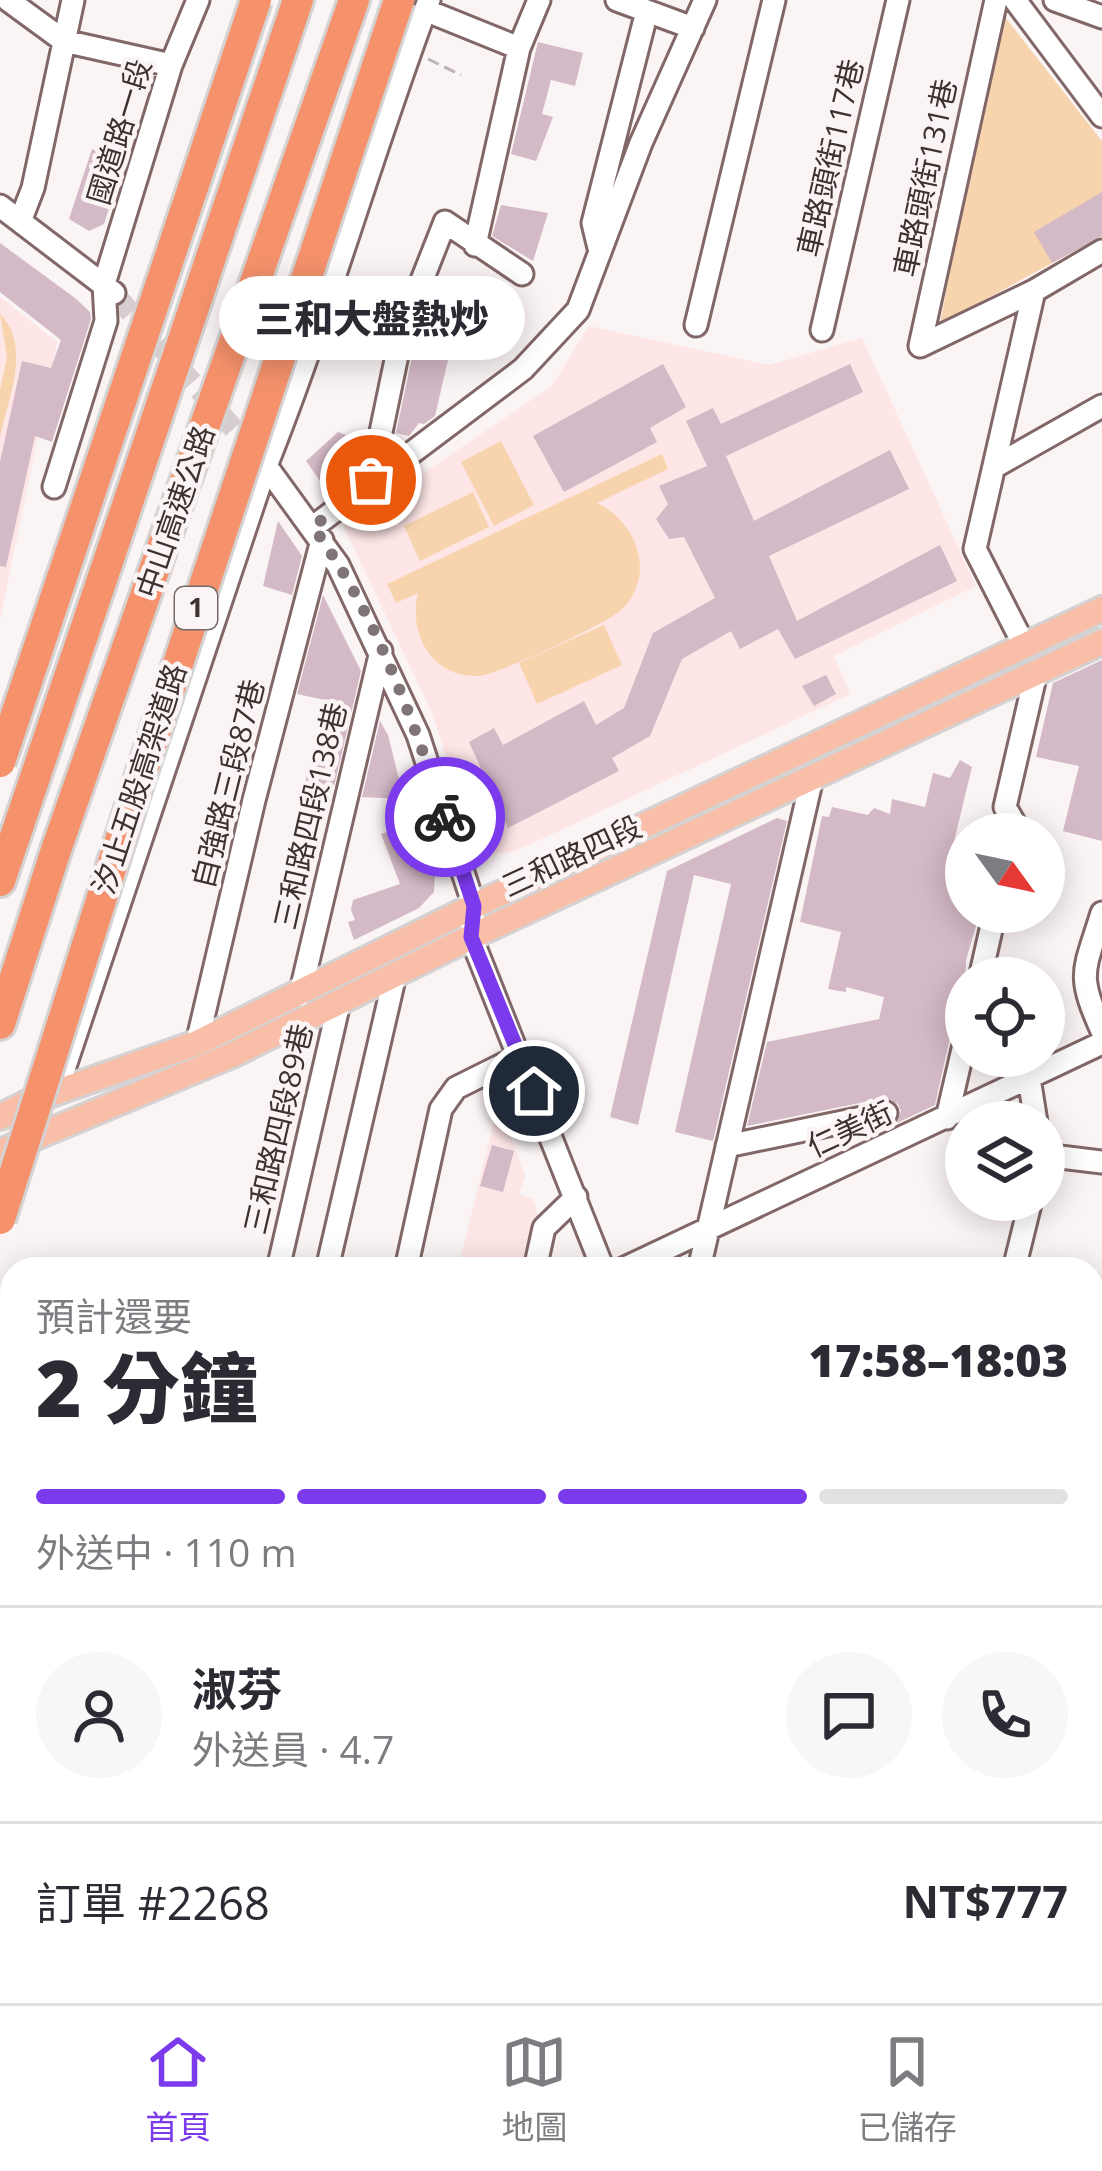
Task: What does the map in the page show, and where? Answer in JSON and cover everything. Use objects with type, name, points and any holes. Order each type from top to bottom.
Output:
[{"type":"highway","points":[[0,762],[256,0]]},
{"type":"highway","name":"中山高速公路","points":[[0,881],[298,0]]},
{"type":"highway","name":"中山高速公路","points":[[0,1024],[56,850],[354,0]]},
{"type":"highway","name":"汐止五股高架道路","points":[[0,1219],[150,746],[418,4]]},
{"type":"main road","name":"三和路四段","points":[[0,1117],[196,1043],[1102,609]]},
{"type":"main road","name":"三和路四段","points":[[0,1152],[232,1055],[471,937],[1102,642]]},
{"type":"street","points":[[8,0],[64,40],[171,65]]},
{"type":"street","points":[[21,219],[33,188],[73,0]]},
{"type":"street","name":"國道路一段","points":[[54,487],[106,321],[171,65],[198,0]]},
{"type":"street","points":[[475,245],[519,48],[539,0]]},
{"type":"street","points":[[616,0],[694,28]]},
{"type":"street","points":[[317,534],[371,480],[524,369],[578,310],[641,143],[705,0]]},
{"type":"street","points":[[696,325],[774,0]]},
{"type":"street","name":"車路頭街117巷","points":[[823,329],[898,0]]},
{"type":"street","name":"車路頭街131巷","points":[[996,0],[920,346],[1034,291]]},
{"type":"street","points":[[1015,0],[1102,116]]},
{"type":"street","points":[[1055,0],[1088,9]]},
{"type":"street","points":[[56,1093],[262,461],[303,373],[410,50],[418,4],[519,48]]},
{"type":"street","points":[[600,252],[593,223],[647,11]]},
{"type":"street","points":[[0,206],[111,291]]},
{"type":"street","points":[[371,480],[402,331],[446,222],[521,274]]},
{"type":"street","points":[[1024,647],[975,549],[1034,291],[1102,251]]},
{"type":"street","points":[[994,467],[1102,406]]},
{"type":"street","points":[[262,461],[317,534],[381,651],[418,735],[474,906],[471,937],[598,1257]]},
{"type":"street","name":"自強路三段87巷","points":[[196,1043],[317,534]]},
{"type":"street","name":"三和路四段138巷","points":[[300,995],[381,651]]},
{"type":"street","points":[[1008,813],[1005,807],[1036,673]]},
{"type":"street","points":[[701,1257],[812,778]]},
{"type":"street","points":[[1102,913],[1084,974],[1084,992],[1102,1031]]},
{"type":"street","points":[[330,1257],[394,975]]},
{"type":"street","name":"三和路四段89巷","points":[[281,1257],[339,1004]]},
{"type":"street","name":"仁美街","points":[[981,1101],[1102,1043]]},
{"type":"street","points":[[409,1257],[441,1109],[456,1088],[520,1056]]},
{"type":"street","points":[[1029,1078],[1033,1101]]},
{"type":"street","points":[[728,1147],[886,1113]]},
{"type":"street","name":"仁美街","points":[[649,1257],[945,1118]]},
{"type":"street","points":[[1065,1158],[1102,1162]]},
{"type":"street","points":[[538,1257],[550,1218],[576,1197]]},
{"type":"street","points":[[1017,1257],[1026,1221]]},
{"type":"path","points":[[410,50],[461,75]]},
{"type":"shaded area","points":[[998,8],[1102,141],[1102,236],[940,324]]},
{"type":"shaded area","points":[[0,297],[57,342],[0,620]]},
{"type":"shaded area","points":[[0,314],[10,327],[16,357],[0,437],[0,390],[7,357]]},
{"type":"shaded area","points":[[589,326],[769,365],[862,338],[976,586],[834,656],[850,694],[514,852],[493,854],[471,832],[432,713],[344,527],[552,386]]},
{"type":"shaded area","points":[[501,441],[534,505],[494,526],[461,462]]},
{"type":"shaded area","points":[[662,454],[668,469],[597,503],[622,522],[638,550],[638,581],[621,610],[551,648],[489,674],[462,675],[448,670],[427,651],[417,624],[418,593],[396,603],[387,584]]},
{"type":"shaded area","points":[[473,492],[489,527],[420,561],[404,526]]},
{"type":"shaded area","points":[[604,625],[622,665],[537,704],[519,663]]},
{"type":"shaded area","points":[[495,1117],[504,1119],[525,1176],[519,1194],[533,1199],[539,1218],[529,1257],[461,1257]]},
{"type":"building","points":[[538,42],[583,53],[575,86],[551,80],[542,114],[553,117],[536,161],[511,154]]},
{"type":"building","points":[[92,149],[125,159],[104,224],[89,231],[69,219]]},
{"type":"building","points":[[1102,192],[1102,236],[1052,263],[1034,232]]},
{"type":"building","points":[[501,205],[548,213],[533,261],[492,236]]},
{"type":"building","points":[[0,243],[75,298],[91,319],[52,442],[35,436],[6,567],[0,566],[0,462],[22,361],[51,368],[61,340],[0,292]]},
{"type":"building","points":[[413,352],[448,360],[435,416],[419,423],[409,436],[396,433]]},
{"type":"building","points":[[663,364],[686,407],[650,428],[657,442],[564,492],[533,436]]},
{"type":"building","points":[[850,364],[863,392],[726,456],[754,521],[890,450],[909,489],[769,556],[797,621],[940,545],[957,581],[795,659],[778,629],[740,649],[731,631],[682,659],[650,736],[612,758],[619,771],[508,828],[469,742],[494,728],[503,745],[584,701],[596,725],[624,708],[653,633],[715,598],[684,537],[669,539],[656,519],[668,504],[659,486],[707,466],[686,421],[713,408],[721,424]]},
{"type":"building","points":[[338,432],[364,442],[357,475],[330,495],[306,461]]},
{"type":"building","points":[[278,521],[302,556],[292,595],[263,586]]},
{"type":"building","points":[[323,595],[361,671],[333,791],[305,783],[325,700],[297,694]]},
{"type":"building","points":[[1102,660],[1102,841],[1065,832],[1079,766],[1036,757],[1053,683]]},
{"type":"building","points":[[826,675],[836,694],[814,706],[802,686]]},
{"type":"building","points":[[380,721],[388,735],[404,799],[362,797]]},
{"type":"building","points":[[960,760],[972,767],[961,813],[945,813],[945,933],[974,933],[967,957],[945,957],[945,1060],[935,1105],[897,1123],[898,1104],[884,1098],[747,1126],[767,1042],[879,1019],[884,997],[846,987],[846,992],[828,989],[841,932],[800,922],[822,816],[829,817],[832,807],[868,815],[874,808],[890,814],[892,799],[925,807],[933,773],[950,778]]},
{"type":"building","points":[[777,818],[787,821],[713,1141],[675,1132],[731,884],[694,875],[638,1125],[610,1117],[667,871]]},
{"type":"building","points":[[405,830],[408,836],[421,831],[435,872],[434,892],[419,908],[354,940],[348,922],[355,920],[353,900],[400,884],[381,834]]},
{"type":"building","points":[[492,1145],[514,1151],[503,1192],[480,1186]]},
{"type":"tunnel","points":[[117,297],[256,454]]},
{"type":"way so far","points":[[371,480],[313,527],[338,565],[381,651],[418,735],[445,817]]},
{"type":"place","name":"三和大盤熱炒","points":[[371,480]]},
{"type":"route","points":[[445,817],[474,906],[471,937],[534,1091]]}]
